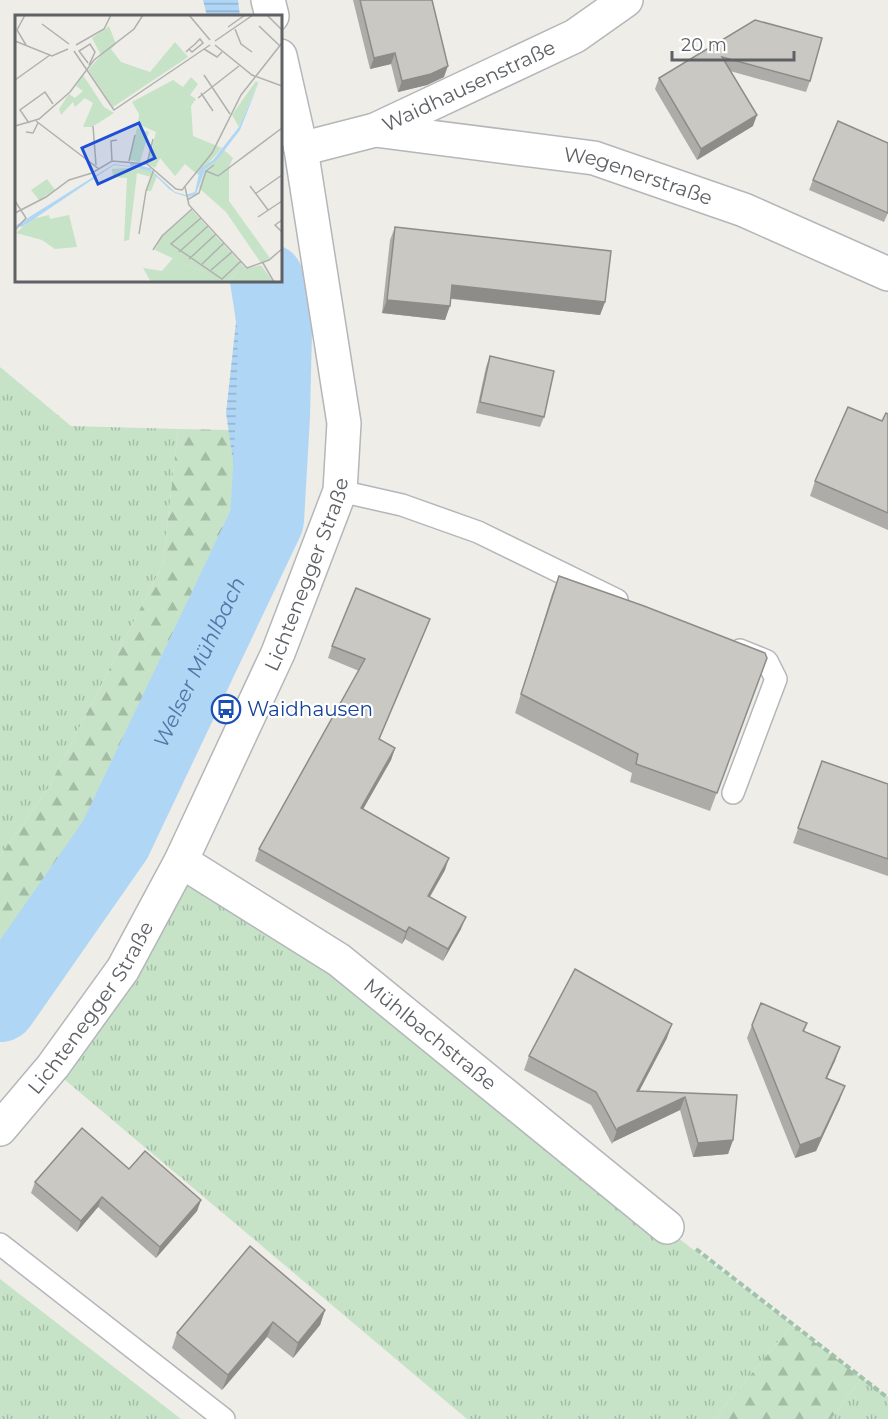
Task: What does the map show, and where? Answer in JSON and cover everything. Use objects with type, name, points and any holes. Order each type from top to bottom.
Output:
[{"type":"street","points":[[268,0],[272,15]]},
{"type":"street","name":"Waidhausenstraße","points":[[301,149],[375,130],[575,36],[626,0]]},
{"type":"street","name":"Lichtenegger Straße","points":[[0,1129],[52,1066],[123,969],[181,861],[278,653],[340,490],[345,423],[301,149],[282,65]]},
{"type":"street","name":"Wegenerstraße","points":[[375,130],[594,158],[744,210],[888,274]]},
{"type":"street","name":"Mühlbachstraße","points":[[181,861],[339,960],[667,1227]]},
{"type":"lane","points":[[340,490],[402,505],[478,532],[637,609]]},
{"type":"lane","points":[[724,644],[767,661],[776,679],[733,793]]},
{"type":"lane","points":[[0,1244],[224,1419]]},
{"type":"path","points":[[667,1227],[888,1398]]},
{"type":"green space","points":[[0,367],[71,426],[178,429],[163,564],[49,787],[0,856]]},
{"type":"green space","points":[[178,429],[229,430],[240,509],[103,827],[0,977],[0,856],[49,787],[163,564]]},
{"type":"green space","points":[[194,868],[792,1325],[714,1419],[467,1419],[58,1074]]},
{"type":"green space","points":[[0,1279],[181,1419],[0,1419]]},
{"type":"green space","points":[[792,1325],[862,1378],[831,1419],[714,1419]]},
{"type":"green space","points":[[862,1378],[888,1397],[888,1419],[831,1419]]},
{"type":"water","points":[[203,0],[238,0],[240,15],[207,15]]},
{"type":"water","points":[[233,282],[279,282],[267,520],[115,840],[0,1005],[0,977],[103,827],[240,509],[226,413],[236,322]]},
{"type":"building","points":[[360,0],[432,0],[448,66],[431,74],[402,81],[395,53],[374,58]]},
{"type":"building","points":[[755,20],[822,38],[810,81],[722,57],[757,115],[701,149],[659,78]]},
{"type":"building","points":[[838,121],[888,143],[888,213],[813,180]]},
{"type":"building","points":[[395,227],[611,251],[605,302],[452,285],[450,306],[387,300]]},
{"type":"building","points":[[490,356],[554,371],[544,417],[480,402]]},
{"type":"building","points":[[848,407],[882,421],[886,413],[888,414],[888,513],[815,481]]},
{"type":"building","points":[[559,576],[765,653],[767,658],[717,793],[636,764],[638,754],[521,694]]},
{"type":"building","points":[[356,588],[430,619],[379,739],[395,748],[361,808],[449,858],[428,896],[466,917],[448,949],[409,927],[406,932],[259,849],[365,659],[332,646]]},
{"type":"building","points":[[822,761],[888,784],[888,859],[798,828]]},
{"type":"building","points":[[575,969],[672,1024],[637,1091],[737,1095],[733,1140],[698,1143],[685,1097],[618,1128],[617,1131],[596,1092],[529,1056]]},
{"type":"building","points":[[761,1003],[807,1023],[803,1031],[840,1047],[826,1078],[845,1086],[821,1137],[800,1145],[752,1025]]},
{"type":"building","points":[[82,1128],[129,1169],[145,1151],[201,1200],[160,1247],[102,1197],[81,1221],[35,1182]]},
{"type":"building","points":[[250,1246],[325,1310],[298,1343],[273,1322],[228,1375],[177,1333]]},
{"type":"waterway","name":"Welser Mühlbach","points":[[0,1005],[115,840],[267,520],[275,331],[267,282]]},
{"type":"place","name":"Waidhausen","points":[[226,709]]}]
